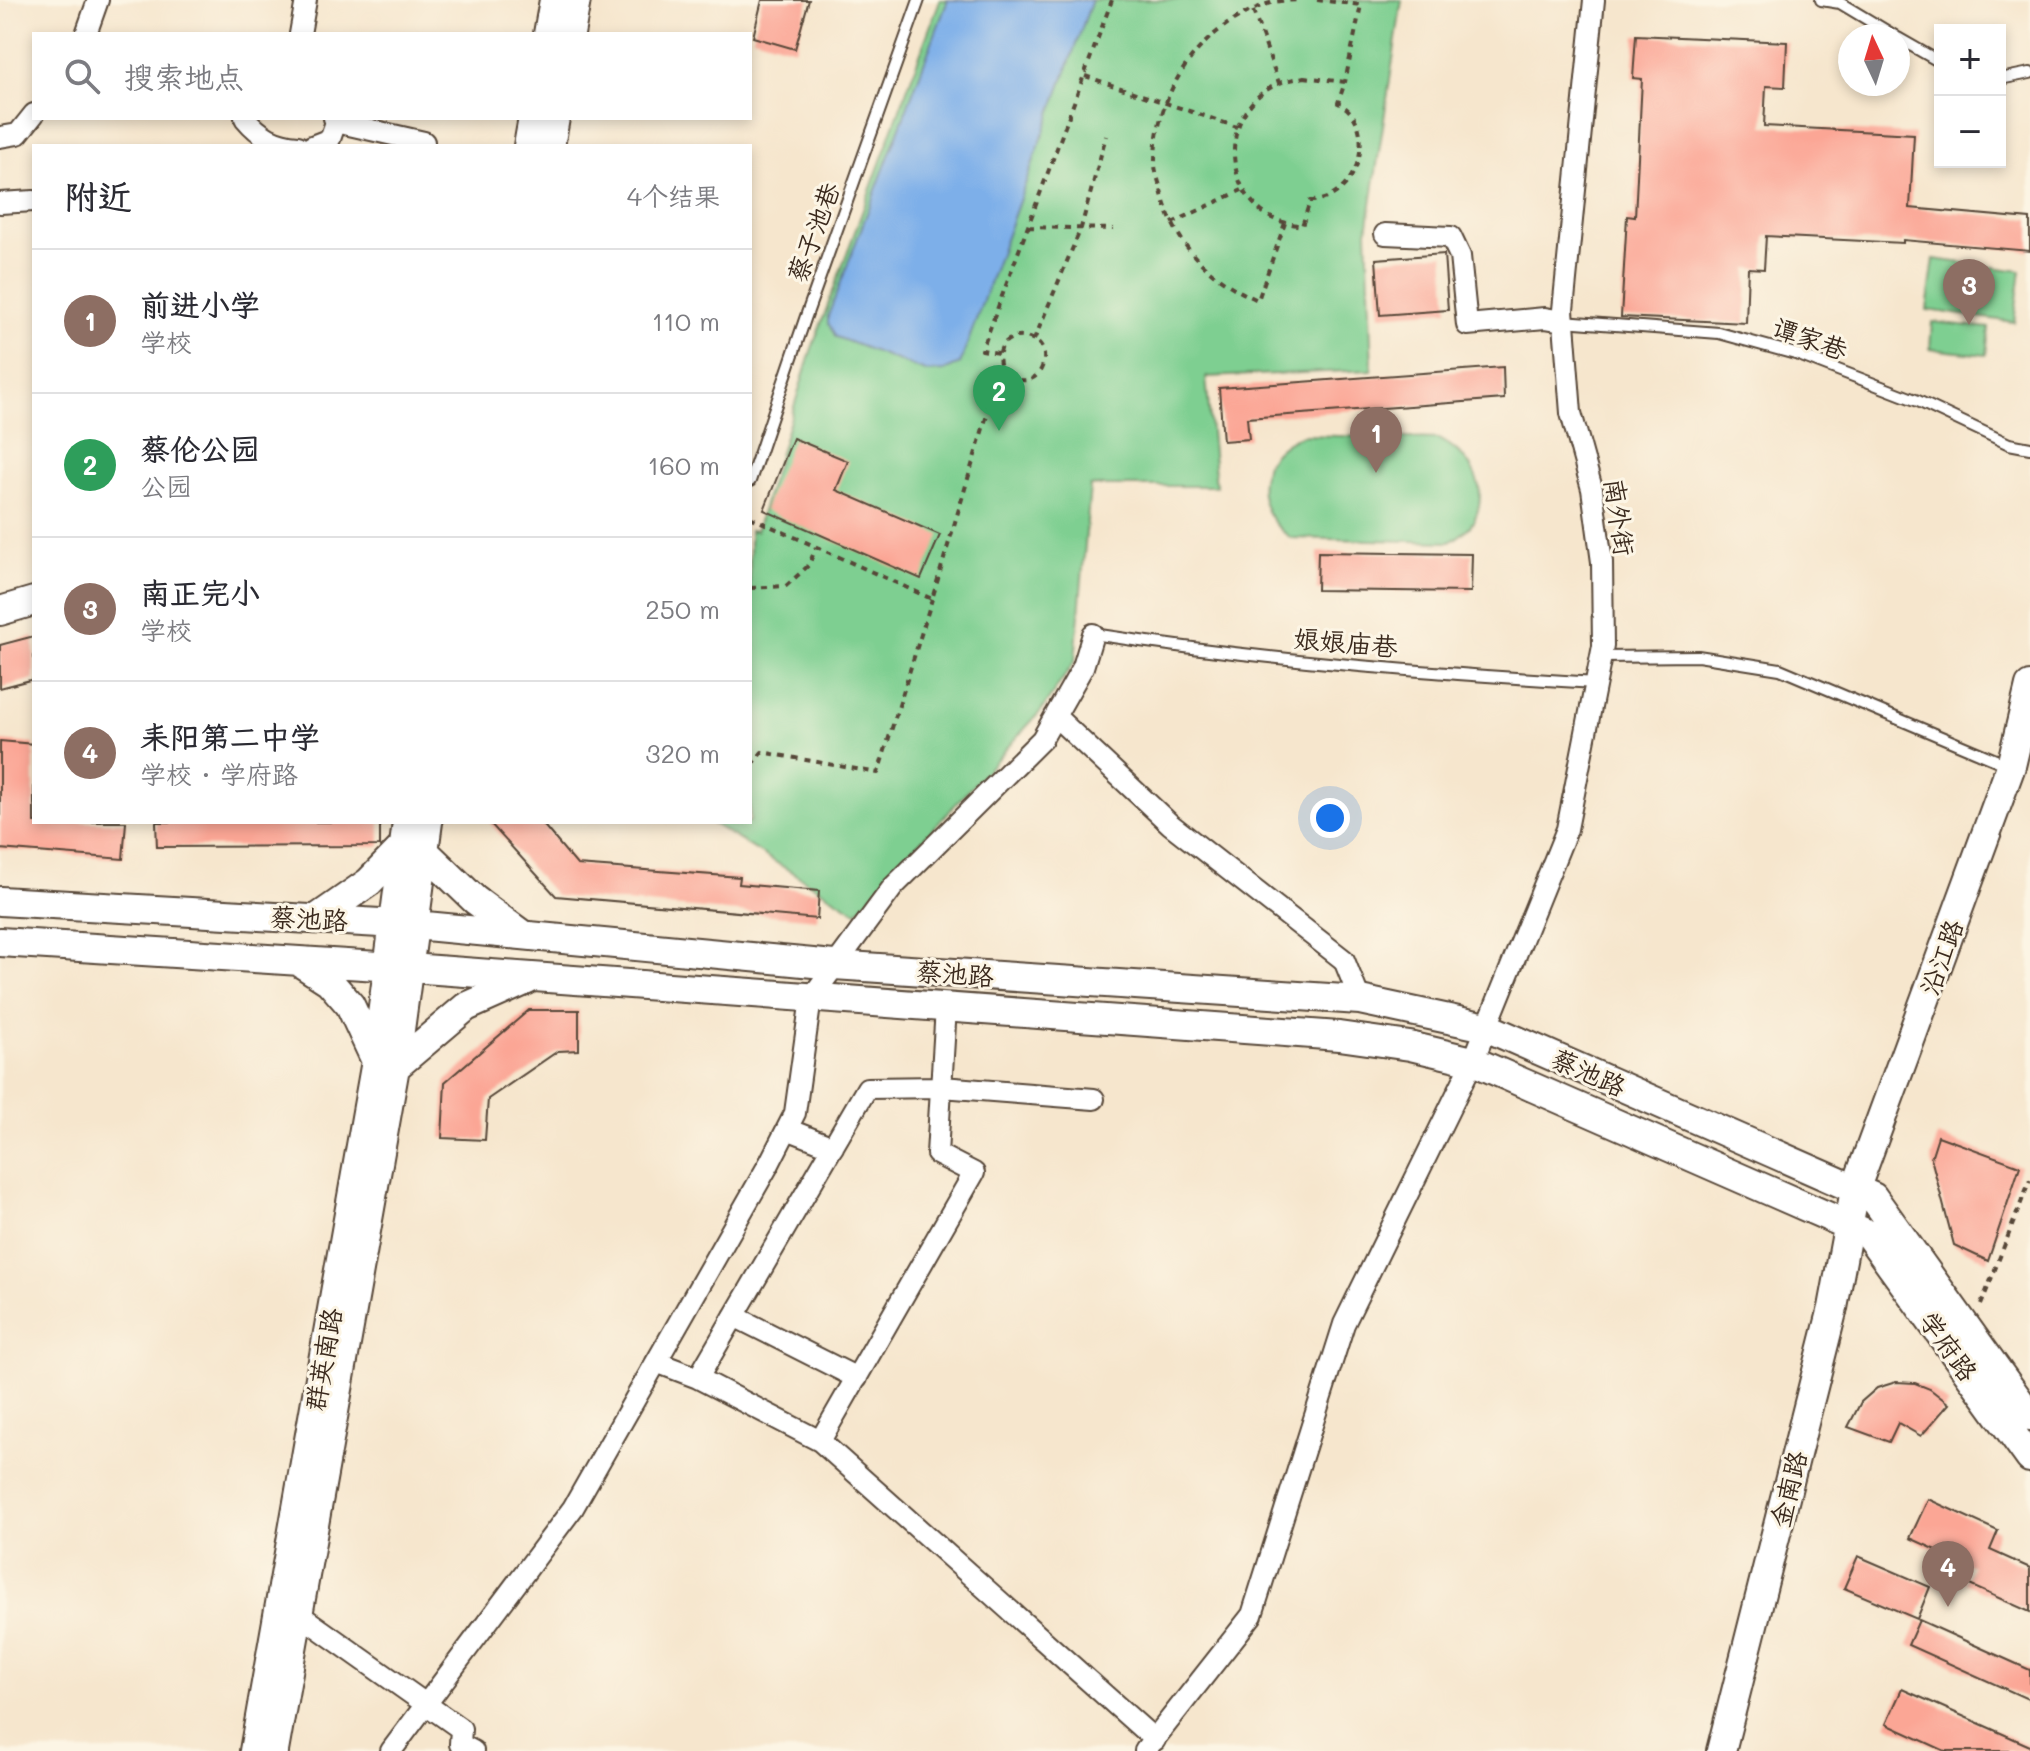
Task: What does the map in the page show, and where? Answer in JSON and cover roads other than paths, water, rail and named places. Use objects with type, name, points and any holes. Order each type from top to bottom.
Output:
[{"type":"street","points":[[87,32],[98,0]]},
{"type":"street","points":[[300,32],[306,0]]},
{"type":"street","points":[[548,32],[554,0]]},
{"type":"street","points":[[570,32],[576,0]]},
{"type":"street","name":"南外街","points":[[1150,1746],[1252,1615],[1344,1324],[1473,1061],[1567,829],[1601,657],[1602,562],[1592,489],[1571,413],[1563,321],[1594,0]]},
{"type":"street","points":[[0,137],[18,134],[32,116]]},
{"type":"street","points":[[247,120],[256,131],[278,144]]},
{"type":"street","points":[[317,144],[330,139],[335,120],[424,144]]},
{"type":"street","points":[[528,144],[533,120]]},
{"type":"street","points":[[550,144],[555,120]]},
{"type":"street","points":[[0,203],[32,201]]},
{"type":"street","points":[[1385,234],[1451,237],[1460,256],[1467,325],[1545,318],[1563,321]]},
{"type":"street","points":[[0,611],[32,602]]},
{"type":"street","points":[[391,1751],[573,1508],[787,1129],[795,1113],[811,998],[893,887],[1042,739],[1083,667],[1093,634]]},
{"type":"street","name":"沿江路","points":[[2017,768],[2030,686]]},
{"type":"street","points":[[1055,716],[1170,824],[1344,960],[1360,1000]]},
{"type":"street","name":"沿江路","points":[[1859,1230],[1864,1194],[2017,768],[2030,742]]},
{"type":"street","name":"群英南路","points":[[274,1751],[300,1615],[386,1064],[405,924],[411,840],[426,824]]},
{"type":"street","points":[[316,919],[369,882],[411,840],[485,908],[524,936]]},
{"type":"street","name":"蔡池路","points":[[0,901],[405,924],[834,965],[1360,1000],[1486,1027],[1864,1194]]},
{"type":"street","name":"蔡池路","points":[[0,942],[399,967],[946,1007],[1339,1036],[1410,1046],[1473,1061],[1859,1230]]},
{"type":"street","points":[[298,961],[329,981],[350,1005],[386,1064],[466,1007],[533,977]]},
{"type":"street","points":[[820,1441],[974,1173],[937,1154],[946,1007]]},
{"type":"street","name":"群英南路","points":[[254,1751],[386,1064]]},
{"type":"street","points":[[698,1378],[867,1088],[942,1087],[1094,1099]]},
{"type":"street","points":[[787,1129],[833,1147]]},
{"type":"street","name":"学府路","points":[[1864,1194],[2030,1416]]},
{"type":"street","name":"学府路","points":[[1859,1230],[2030,1458]]},
{"type":"street","name":"金南路","points":[[1721,1751],[1833,1308],[1859,1230]]},
{"type":"street","name":"金南路","points":[[1732,1751],[1797,1509],[1859,1230]]},
{"type":"street","points":[[734,1316],[857,1378]]},
{"type":"street","points":[[656,1362],[698,1378],[820,1441],[1150,1746]]},
{"type":"street","points":[[300,1615],[461,1729],[460,1744],[473,1751]]},
{"type":"lane","name":"蔡子池巷","points":[[752,475],[919,0]]},
{"type":"lane","points":[[1821,0],[1840,3],[1875,24]]},
{"type":"lane","points":[[1910,45],[1934,59]]},
{"type":"lane","points":[[2006,78],[2030,73]]},
{"type":"lane","name":"谭家巷","points":[[1563,321],[1719,333],[1799,355],[1918,401],[2009,444],[2030,448]]},
{"type":"lane","name":"娘娘庙巷","points":[[1093,634],[1327,664],[1596,683]]},
{"type":"lane","points":[[1601,657],[1698,656],[1780,669],[2017,768]]},
{"type":"water","points":[[948,0],[1092,0],[960,364],[944,371],[928,372],[836,337],[828,323],[828,316]]},
{"type":"place","name":"南正完小","points":[[1969,325]]},
{"type":"place","name":"蔡伦公园","points":[[999,431]]},
{"type":"place","name":"前进小学","points":[[1376,473]]},
{"type":"place","name":"耒阳第二中学","points":[[1948,1607]]}]
